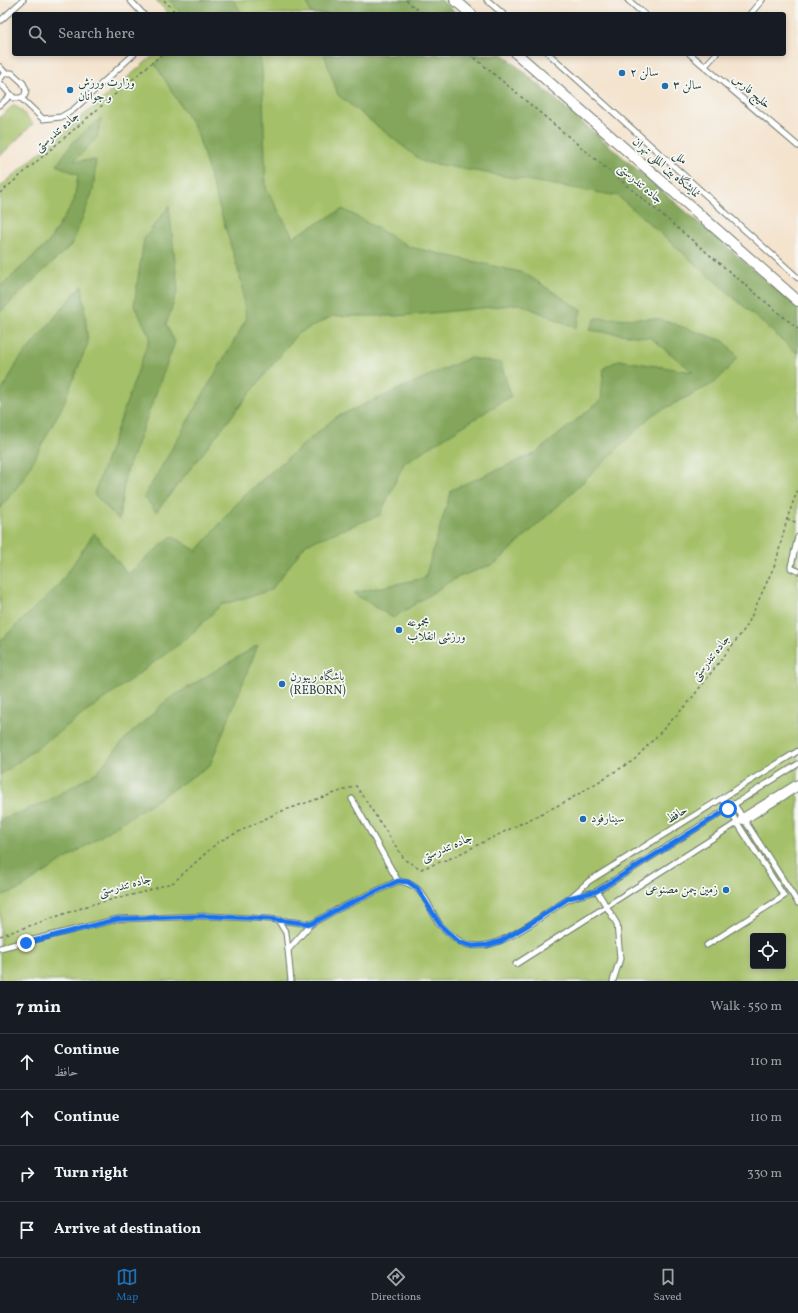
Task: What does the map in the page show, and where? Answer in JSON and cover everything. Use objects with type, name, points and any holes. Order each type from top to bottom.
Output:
[{"type":"street","points":[[456,0],[469,12]]},
{"type":"street","name":"نمایشگاه بین المللی تهران","points":[[519,56],[798,301]]},
{"type":"street","points":[[740,821],[798,785]]},
{"type":"lane","points":[[0,21],[23,0]]},
{"type":"lane","points":[[130,0],[141,12]]},
{"type":"lane","points":[[487,0],[501,12]]},
{"type":"lane","points":[[628,0],[642,12]]},
{"type":"lane","points":[[752,12],[762,0]]},
{"type":"lane","points":[[22,98],[43,119],[61,117],[74,110],[132,56]]},
{"type":"lane","name":"ملل","points":[[551,56],[798,278]]},
{"type":"lane","name":"خلیج فارس","points":[[692,56],[798,146]]},
{"type":"lane","points":[[705,66],[714,56]]},
{"type":"lane","points":[[0,67],[6,73]]},
{"type":"lane","points":[[0,78],[6,73],[12,73],[23,83],[26,90],[25,95],[22,98],[14,98],[1,86]]},
{"type":"lane","points":[[0,105],[11,95]]},
{"type":"lane","points":[[798,537],[791,568],[798,571]]},
{"type":"lane","name":"حافظ","points":[[569,898],[590,881],[722,800],[798,751]]},
{"type":"lane","name":"حافظ","points":[[569,898],[597,891],[798,764]]},
{"type":"lane","points":[[352,799],[398,881]]},
{"type":"lane","points":[[722,800],[728,809],[740,821],[798,903]]},
{"type":"lane","points":[[707,945],[784,896],[740,821],[734,804]]},
{"type":"lane","points":[[516,964],[740,821]]},
{"type":"lane","points":[[288,950],[311,924],[336,910],[398,881],[408,882],[417,888],[441,926],[459,942],[472,946],[488,945],[501,941],[569,898]]},
{"type":"lane","points":[[597,891],[605,907],[617,924],[620,959],[613,981]]},
{"type":"lane","points":[[0,948],[118,919],[207,916],[278,920],[311,924]]},
{"type":"lane","points":[[278,920],[286,933],[290,981]]},
{"type":"path","points":[[164,0],[175,12]]},
{"type":"path","points":[[406,0],[420,12]]},
{"type":"path","name":"جاده تندرستی","points":[[0,193],[160,56]]},
{"type":"path","name":"جاده تندرستی","points":[[472,56],[798,329]]},
{"type":"path","name":"جاده تندرستی","points":[[0,936],[93,904],[144,892],[174,882],[218,842],[278,812],[356,786],[405,860],[421,869],[451,858],[567,800],[634,760],[688,703],[747,626],[776,562],[787,519],[798,489]]},
{"type":"path","points":[[787,519],[798,523]]},
{"type":"green space","points":[[156,0],[413,0],[427,12],[167,12]]},
{"type":"green space","points":[[169,0],[233,0],[242,12],[179,12]]},
{"type":"green space","points":[[306,0],[441,0],[455,12],[310,12]]},
{"type":"green space","name":"مجموعه ورزشی انقلاب","points":[[153,56],[479,56],[798,323],[798,981],[0,981],[0,187]]},
{"type":"green space","points":[[164,56],[259,56],[262,68],[266,188],[293,237],[343,209],[410,247],[524,273],[581,310],[576,328],[520,304],[396,316],[333,316],[297,334],[156,512],[144,497],[246,320],[241,280],[197,132],[155,64]]},
{"type":"green space","points":[[325,56],[505,56],[798,308],[798,354],[618,196],[423,162],[338,95]]},
{"type":"green space","points":[[14,105],[21,110],[33,124],[0,156],[0,117]]},
{"type":"green space","points":[[101,118],[97,138],[74,161],[96,160],[93,191],[72,244],[0,312],[0,287],[48,243],[74,201],[78,175],[57,165],[73,142]]},
{"type":"green space","points":[[169,206],[178,289],[166,325],[175,342],[125,476],[119,520],[94,494],[150,337],[134,305],[144,239]]},
{"type":"green space","points":[[82,285],[88,343],[62,407],[24,478],[0,509],[0,394],[19,360]]},
{"type":"green space","points":[[596,318],[659,319],[724,341],[738,357],[716,382],[652,415],[496,563],[456,578],[393,618],[353,593],[425,578],[451,490],[536,453],[601,400],[604,368],[619,360],[693,372],[651,338],[589,330]]},
{"type":"green space","points":[[469,358],[501,363],[511,396],[404,463],[380,515],[306,544],[271,590],[221,605],[186,639],[0,775],[0,641],[59,585],[94,533],[128,574],[172,536],[197,551],[244,495],[336,417]]},
{"type":"green space","points":[[258,645],[210,765],[18,890],[0,896],[0,820],[46,802],[97,772],[124,740],[167,700]]},
{"type":"place","name":"سالن ۲","points":[[622,73]]},
{"type":"place","name":"سالن ۳","points":[[665,86]]},
{"type":"place","name":"وزارت ورزش و جوانان","points":[[70,90]]},
{"type":"place","name":"مجموعه ورزشی انقلاب","points":[[399,630]]},
{"type":"place","name":"باشگاه ریبورن (REBORN)","points":[[282,684]]},
{"type":"place","name":"سینارفود","points":[[583,819]]},
{"type":"place","name":"زمین چمن مصنوعی","points":[[726,890]]},
{"type":"route","points":[[26,943],[118,919],[207,916],[269,919],[311,924],[336,910],[398,881],[408,882],[417,888],[441,926],[459,942],[472,946],[488,945],[501,941],[569,898],[597,891],[728,809]]}]
